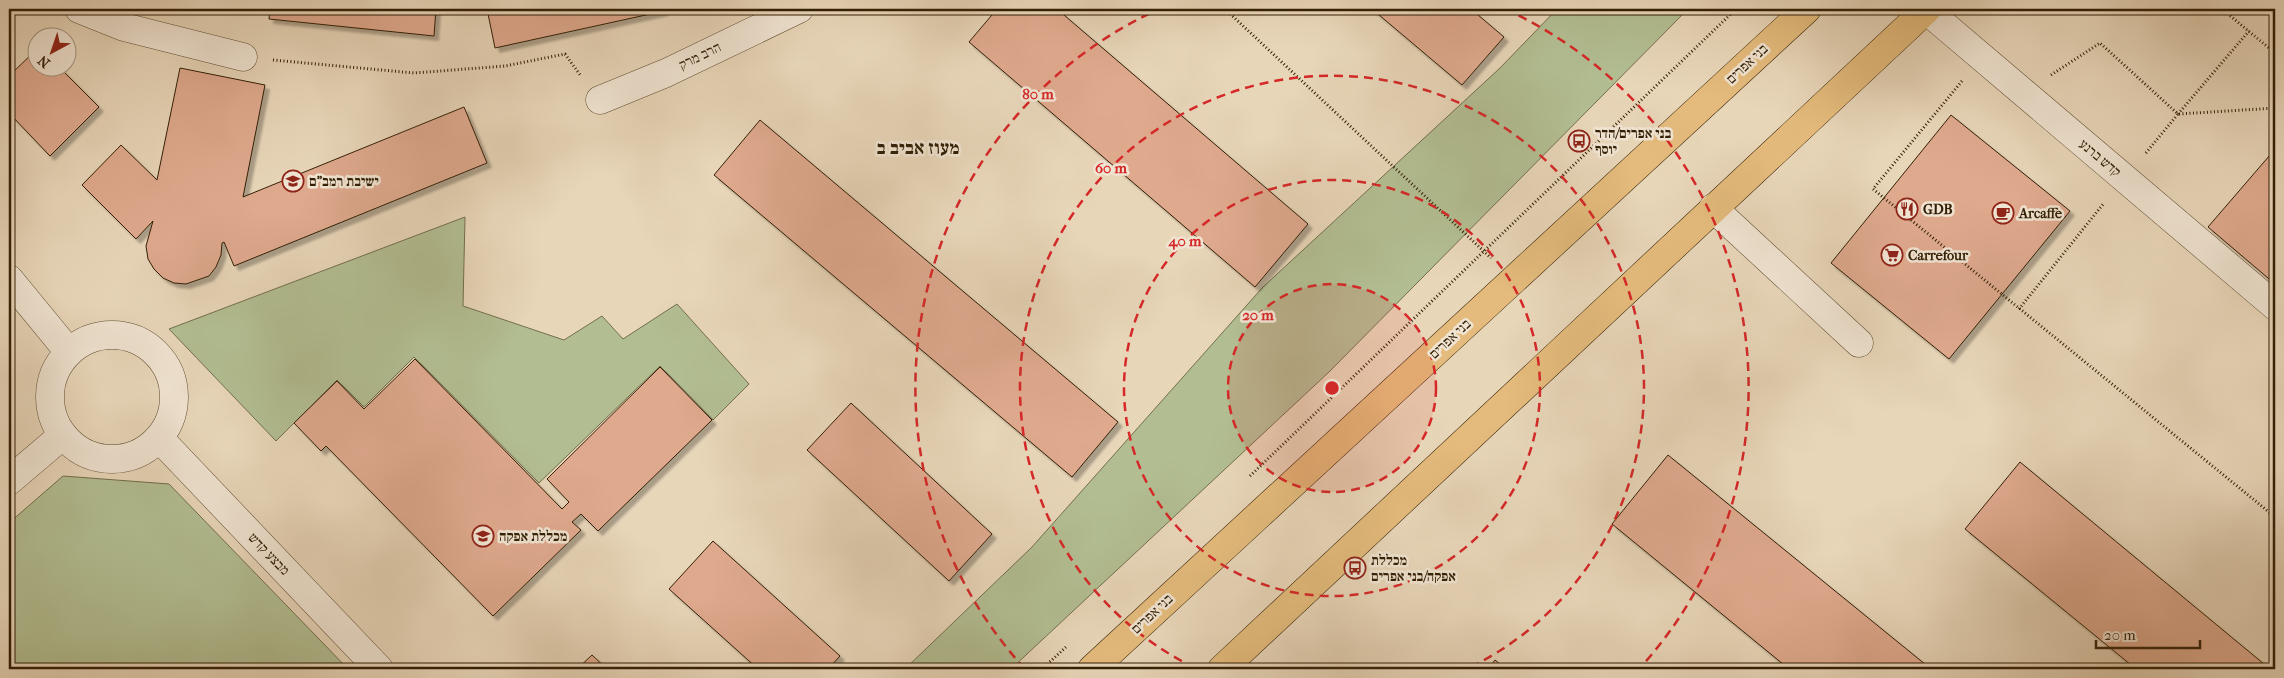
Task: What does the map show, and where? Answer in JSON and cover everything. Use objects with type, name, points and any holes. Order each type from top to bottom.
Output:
[{"type":"main road","name":"בני אפרים","points":[[1092,669],[1807,9]]},
{"type":"main road","points":[[1222,669],[1925,9]]},
{"type":"street","points":[[80,9],[124,27],[243,57]]},
{"type":"street","name":"הרב מרק","points":[[600,100],[666,73],[799,9]]},
{"type":"street","name":"קדש ברנע","points":[[1925,9],[2275,306]]},
{"type":"street","points":[[1713,208],[1860,343]]},
{"type":"street","points":[[9,279],[68,352]]},
{"type":"street","points":[[107,334],[128,336],[147,345],[162,360],[172,378],[175,400],[170,420],[159,438],[145,450],[128,457],[110,459],[92,456],[76,447],[63,435],[54,419],[50,401],[52,383],[58,366],[68,352],[86,340],[107,334]]},
{"type":"street","points":[[9,480],[63,435]]},
{"type":"street","name":"מבצע קדש","points":[[159,438],[380,669]]},
{"type":"path","points":[[1225,9],[1514,280]]},
{"type":"path","points":[[1247,479],[1736,9]]},
{"type":"path","points":[[2222,9],[2275,52]]},
{"type":"path","points":[[2018,309],[2178,114],[2249,31]]},
{"type":"path","points":[[2024,93],[2100,43],[2178,114],[2275,108]]},
{"type":"path","points":[[243,57],[414,73],[505,66],[565,54],[600,100]]},
{"type":"path","points":[[1981,58],[1873,189],[2275,517]]},
{"type":"path","points":[[1042,669],[1072,642]]},
{"type":"green space","points":[[1557,9],[1688,9],[1329,372],[1011,669],[905,669],[1032,547],[1263,287],[1500,68]]},
{"type":"green space","points":[[465,217],[463,306],[564,340],[602,316],[623,339],[677,304],[749,384],[713,420],[660,366],[539,483],[414,357],[364,407],[337,380],[276,441],[169,329]]},
{"type":"green space","points":[[63,476],[169,484],[348,669],[26,669],[9,660],[9,523]]},
{"type":"building","points":[[270,9],[436,9],[434,36],[269,19]]},
{"type":"building","points":[[487,9],[664,9],[664,11],[495,48]]},
{"type":"building","points":[[997,9],[1057,9],[1308,224],[1255,287],[969,42]]},
{"type":"building","points":[[1372,9],[1471,9],[1504,37],[1462,85]]},
{"type":"building","points":[[28,58],[28,78],[70,78],[99,107],[50,156],[9,113],[9,76]]},
{"type":"building","points":[[180,68],[265,85],[243,197],[464,107],[487,163],[234,266],[224,242],[222,243],[221,255],[216,267],[209,276],[186,284],[174,283],[163,278],[148,259],[146,246],[153,221],[136,239],[82,185],[121,145],[157,180]]},
{"type":"building","points":[[1951,115],[2070,211],[1949,359],[1831,263]]},
{"type":"building","points":[[760,120],[1118,422],[1072,477],[714,175]]},
{"type":"building","points":[[2270,155],[2275,159],[2275,284],[2208,227]]},
{"type":"building","points":[[415,359],[562,509],[569,502],[547,479],[660,367],[712,420],[598,531],[581,514],[572,522],[581,530],[493,616],[326,446],[321,451],[294,423],[337,381],[364,409]]},
{"type":"building","points":[[851,403],[992,534],[949,581],[807,450]]},
{"type":"building","points":[[1668,455],[1931,669],[1789,669],[1612,524]]},
{"type":"building","points":[[2020,462],[2270,669],[2136,669],[1965,529]]},
{"type":"building","points":[[713,541],[840,656],[828,669],[758,669],[669,589]]},
{"type":"building","points":[[592,655],[607,669],[577,669]]},
{"type":"building","points":[[1495,660],[1506,669],[1488,669]]},
{"type":"place","name":"בני אפרים/הדר יוסף","points":[[1579,141]]},
{"type":"place","name":"ישיבת רמב\"ם","points":[[293,181]]},
{"type":"place","name":"GDB","points":[[1907,209]]},
{"type":"place","name":"Arcaffe","points":[[2003,213]]},
{"type":"place","name":"Carrefour","points":[[1892,255]]},
{"type":"place","name":"מכללת אפקה","points":[[483,536]]},
{"type":"place","name":"מכללת אפקה/בני אפרים","points":[[1355,568]]},
{"type":"district","name":"מעוז אביב ב","points":[[918,148]]}]
